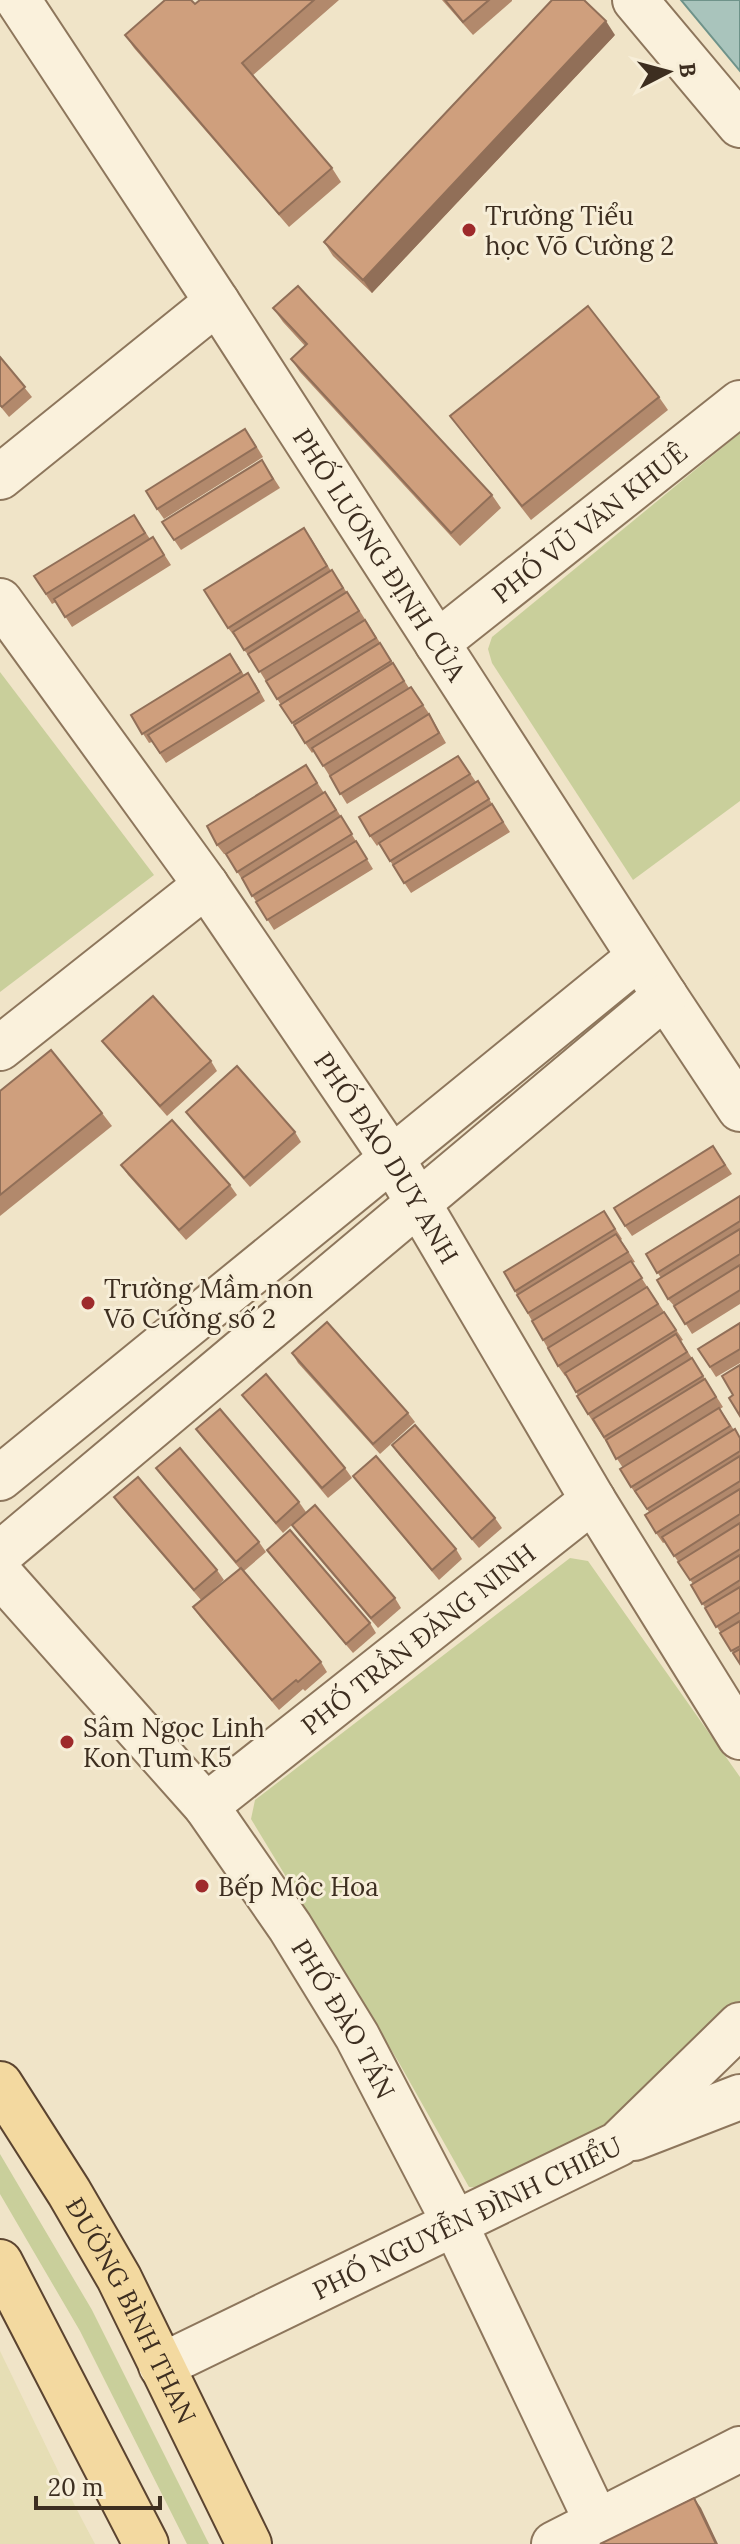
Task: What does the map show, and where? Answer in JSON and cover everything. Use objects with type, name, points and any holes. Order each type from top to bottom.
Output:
[{"type":"main road","name":"ĐƯỜNG BÌNH THAN","points":[[0,2084],[61,2178],[119,2278],[249,2544]]},
{"type":"main road","points":[[0,2262],[146,2544]]},
{"type":"street","name":"PHỐ LƯƠNG ĐỊNH CỦA","points":[[18,0],[740,1109]]},
{"type":"street","points":[[635,0],[740,125]]},
{"type":"street","points":[[0,477],[217,302]]},
{"type":"street","name":"PHỐ VŨ VĂN KHUÊ","points":[[437,643],[740,403]]},
{"type":"street","name":"PHỐ ĐÀO DUY ANH","points":[[0,601],[206,885],[391,1157],[593,1500],[740,1737]]},
{"type":"street","points":[[0,1048],[206,885]]},
{"type":"street","points":[[0,1478],[639,957]]},
{"type":"street","points":[[0,1554],[665,996]]},
{"type":"street","points":[[159,1348],[193,1393]]},
{"type":"street","name":"PHỐ TRẦN ĐĂNG NINH","points":[[206,1806],[593,1500]]},
{"type":"street","name":"PHỐ ĐÀO TẤN","points":[[0,1574],[206,1806],[290,1927],[357,2036],[454,2222],[597,2522]]},
{"type":"street","name":"PHỐ NGUYỄN ĐÌNH CHIỂU","points":[[161,2366],[618,2144],[740,2025]]},
{"type":"street","points":[[618,2144],[740,2097]]},
{"type":"street","points":[[554,2544],[740,2449]]},
{"type":"shaded area","points":[[0,2351],[76,2508],[95,2544],[0,2544]]},
{"type":"green space","points":[[740,433],[740,801],[633,880],[492,663],[488,649],[492,637]]},
{"type":"green space","points":[[0,672],[154,875],[0,992]]},
{"type":"green space","points":[[570,1558],[588,1561],[740,1777],[740,2003],[620,2130],[500,2189],[469,2187],[398,2061],[251,1819],[255,1800]]},
{"type":"green space","points":[[0,2154],[92,2310],[209,2544],[187,2544],[80,2331],[0,2194]]},
{"type":"water","points":[[681,0],[740,0],[740,71]]},
{"type":"building","points":[[165,0],[191,0],[195,4],[200,0],[314,0],[242,63],[332,168],[279,214],[125,35]]},
{"type":"building","points":[[445,0],[489,0],[463,22]]},
{"type":"building","points":[[552,0],[584,0],[606,21],[363,280],[324,242]]},
{"type":"building","points":[[298,286],[492,495],[451,533],[291,359],[307,344],[273,308]]},
{"type":"building","points":[[588,306],[659,397],[522,506],[450,416]]},
{"type":"building","points":[[0,357],[25,387],[2,407],[0,405]]},
{"type":"building","points":[[245,429],[256,447],[157,509],[146,491]]},
{"type":"building","points":[[262,460],[273,479],[174,540],[162,522]]},
{"type":"building","points":[[134,515],[145,533],[46,594],[34,576]]},
{"type":"building","points":[[304,528],[327,566],[228,628],[204,590]]},
{"type":"building","points":[[153,537],[164,555],[65,617],[54,599]]},
{"type":"building","points":[[332,570],[343,588],[244,650],[233,632]]},
{"type":"building","points":[[347,592],[359,611],[259,672],[248,654]]},
{"type":"building","points":[[365,620],[376,638],[277,699],[266,681]]},
{"type":"building","points":[[380,643],[391,661],[292,723],[280,705]]},
{"type":"building","points":[[230,654],[241,672],[142,734],[131,715]]},
{"type":"building","points":[[393,663],[404,681],[305,743],[294,725]]},
{"type":"building","points":[[248,673],[259,692],[160,753],[148,735]]},
{"type":"building","points":[[411,687],[423,705],[323,766],[312,748]]},
{"type":"building","points":[[429,714],[439,733],[340,794],[330,776]]},
{"type":"building","points":[[458,756],[470,774],[370,836],[359,817]]},
{"type":"building","points":[[306,765],[317,783],[217,845],[207,826]]},
{"type":"building","points":[[478,781],[489,799],[390,861],[379,843]]},
{"type":"building","points":[[325,792],[336,810],[237,872],[226,854]]},
{"type":"building","points":[[492,804],[503,822],[404,883],[393,865]]},
{"type":"building","points":[[341,816],[352,834],[252,896],[242,878]]},
{"type":"building","points":[[356,841],[367,859],[267,920],[256,902]]},
{"type":"building","points":[[153,996],[211,1061],[160,1106],[102,1041]]},
{"type":"building","points":[[51,1050],[102,1113],[0,1195],[0,1091]]},
{"type":"building","points":[[237,1066],[295,1132],[244,1178],[186,1112]]},
{"type":"building","points":[[172,1120],[230,1185],[179,1230],[121,1165]]},
{"type":"building","points":[[713,1146],[725,1165],[625,1226],[614,1208]]},
{"type":"building","points":[[740,1196],[740,1221],[657,1273],[646,1254]]},
{"type":"building","points":[[604,1211],[615,1229],[515,1291],[504,1272]]},
{"type":"building","points":[[740,1229],[740,1254],[668,1299],[657,1280]]},
{"type":"building","points":[[616,1234],[628,1252],[528,1313],[517,1295]]},
{"type":"building","points":[[631,1261],[642,1278],[543,1340],[532,1321]]},
{"type":"building","points":[[740,1265],[740,1290],[685,1324],[674,1306]]},
{"type":"building","points":[[647,1287],[658,1304],[558,1366],[548,1348]]},
{"type":"building","points":[[664,1312],[676,1330],[576,1392],[565,1373]]},
{"type":"building","points":[[327,1322],[408,1413],[373,1444],[292,1353]]},
{"type":"building","points":[[740,1323],[740,1349],[710,1367],[698,1349]]},
{"type":"building","points":[[676,1334],[687,1352],[588,1414],[577,1396]]},
{"type":"building","points":[[692,1358],[703,1376],[604,1437],[593,1419]]},
{"type":"building","points":[[740,1365],[740,1416],[729,1398],[733,1395],[722,1376]]},
{"type":"building","points":[[266,1374],[345,1468],[322,1488],[242,1395]]},
{"type":"building","points":[[705,1379],[716,1397],[616,1459],[606,1440]]},
{"type":"building","points":[[719,1408],[730,1426],[631,1487],[620,1469]]},
{"type":"building","points":[[220,1409],[299,1502],[276,1523],[196,1429]]},
{"type":"building","points":[[415,1425],[495,1518],[472,1539],[392,1445]]},
{"type":"building","points":[[735,1429],[740,1438],[740,1451],[647,1509],[635,1491]]},
{"type":"building","points":[[180,1448],[259,1542],[236,1562],[156,1468]]},
{"type":"building","points":[[376,1456],[456,1549],[432,1570],[353,1476]]},
{"type":"building","points":[[740,1456],[740,1481],[656,1533],[645,1515]]},
{"type":"building","points":[[138,1477],[217,1570],[194,1590],[114,1497]]},
{"type":"building","points":[[740,1489],[740,1514],[674,1556],[662,1537]]},
{"type":"building","points":[[315,1505],[395,1598],[371,1618],[292,1525]]},
{"type":"building","points":[[740,1523],[740,1549],[690,1580],[678,1562]]},
{"type":"building","points":[[290,1530],[370,1623],[346,1644],[267,1550]]},
{"type":"building","points":[[740,1555],[740,1580],[702,1604],[691,1585]]},
{"type":"building","points":[[241,1568],[321,1662],[272,1700],[193,1607]]},
{"type":"building","points":[[740,1587],[740,1612],[716,1627],[705,1608]]},
{"type":"building","points":[[740,1621],[740,1646],[731,1651],[720,1633]]},
{"type":"building","points":[[740,1649],[740,1664],[733,1653]]},
{"type":"building","points":[[694,2498],[716,2544],[600,2544]]},
{"type":"place","name":"Trường Tiểu học Võ Cường 2","points":[[469,230]]},
{"type":"place","name":"Trường Mầm non Võ Cường số 2","points":[[88,1303]]},
{"type":"place","name":"Sâm Ngọc Linh Kon Tum K5","points":[[67,1742]]},
{"type":"place","name":"Bếp Mộc Hoa","points":[[202,1886]]}]
